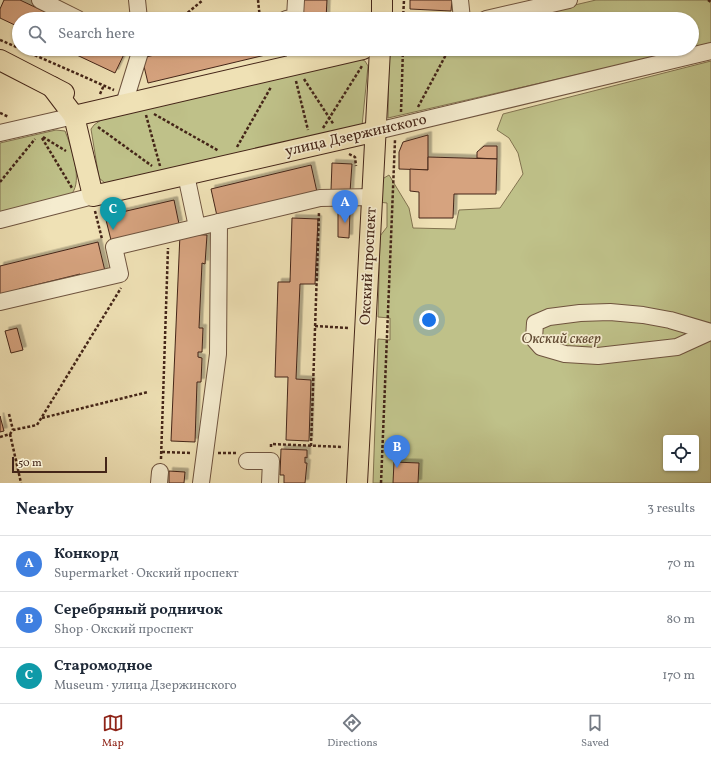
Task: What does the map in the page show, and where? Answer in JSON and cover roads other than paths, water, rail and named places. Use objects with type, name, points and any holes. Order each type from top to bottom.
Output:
[{"type":"main road","points":[[382,0],[382,12]]},
{"type":"main road","points":[[0,60],[86,104],[103,107],[291,62],[354,56]]},
{"type":"main road","name":"Окский проспект","points":[[357,483],[380,56]]},
{"type":"main road","points":[[94,207],[83,152],[103,107]]},
{"type":"main road","name":"улица Дзержинского","points":[[94,207],[186,175],[312,146],[344,146],[376,132]]},
{"type":"street","points":[[40,0],[64,12]]},
{"type":"street","points":[[137,0],[138,12]]},
{"type":"street","points":[[293,12],[296,0]]},
{"type":"street","points":[[460,0],[461,12]]},
{"type":"street","points":[[517,12],[569,0]]},
{"type":"street","name":"улица Дзержинского","points":[[699,54],[711,51]]},
{"type":"street","points":[[0,133],[103,107],[137,56]]},
{"type":"street","name":"улица Дзержинского","points":[[376,132],[690,56]]},
{"type":"street","points":[[186,175],[197,228]]},
{"type":"street","points":[[0,302],[120,274],[114,247],[320,198],[373,198]]},
{"type":"street","name":"улица Дзержинского","points":[[0,220],[94,207]]},
{"type":"street","points":[[201,483],[218,354],[219,222]]},
{"type":"street","points":[[610,312],[643,315],[670,320],[710,332],[677,346],[598,356],[565,354],[540,347],[534,339],[535,323],[549,316],[580,313],[610,312]]},
{"type":"street","points":[[247,461],[271,461],[270,483]]},
{"type":"place","name":"Конкорд","points":[[345,223]]},
{"type":"place","name":"Старомодное","points":[[113,230]]},
{"type":"place","name":"Серебряный родничок","points":[[397,468]]},
{"type":"park label","name":"Окский сквер","points":[[561,339]]}]
